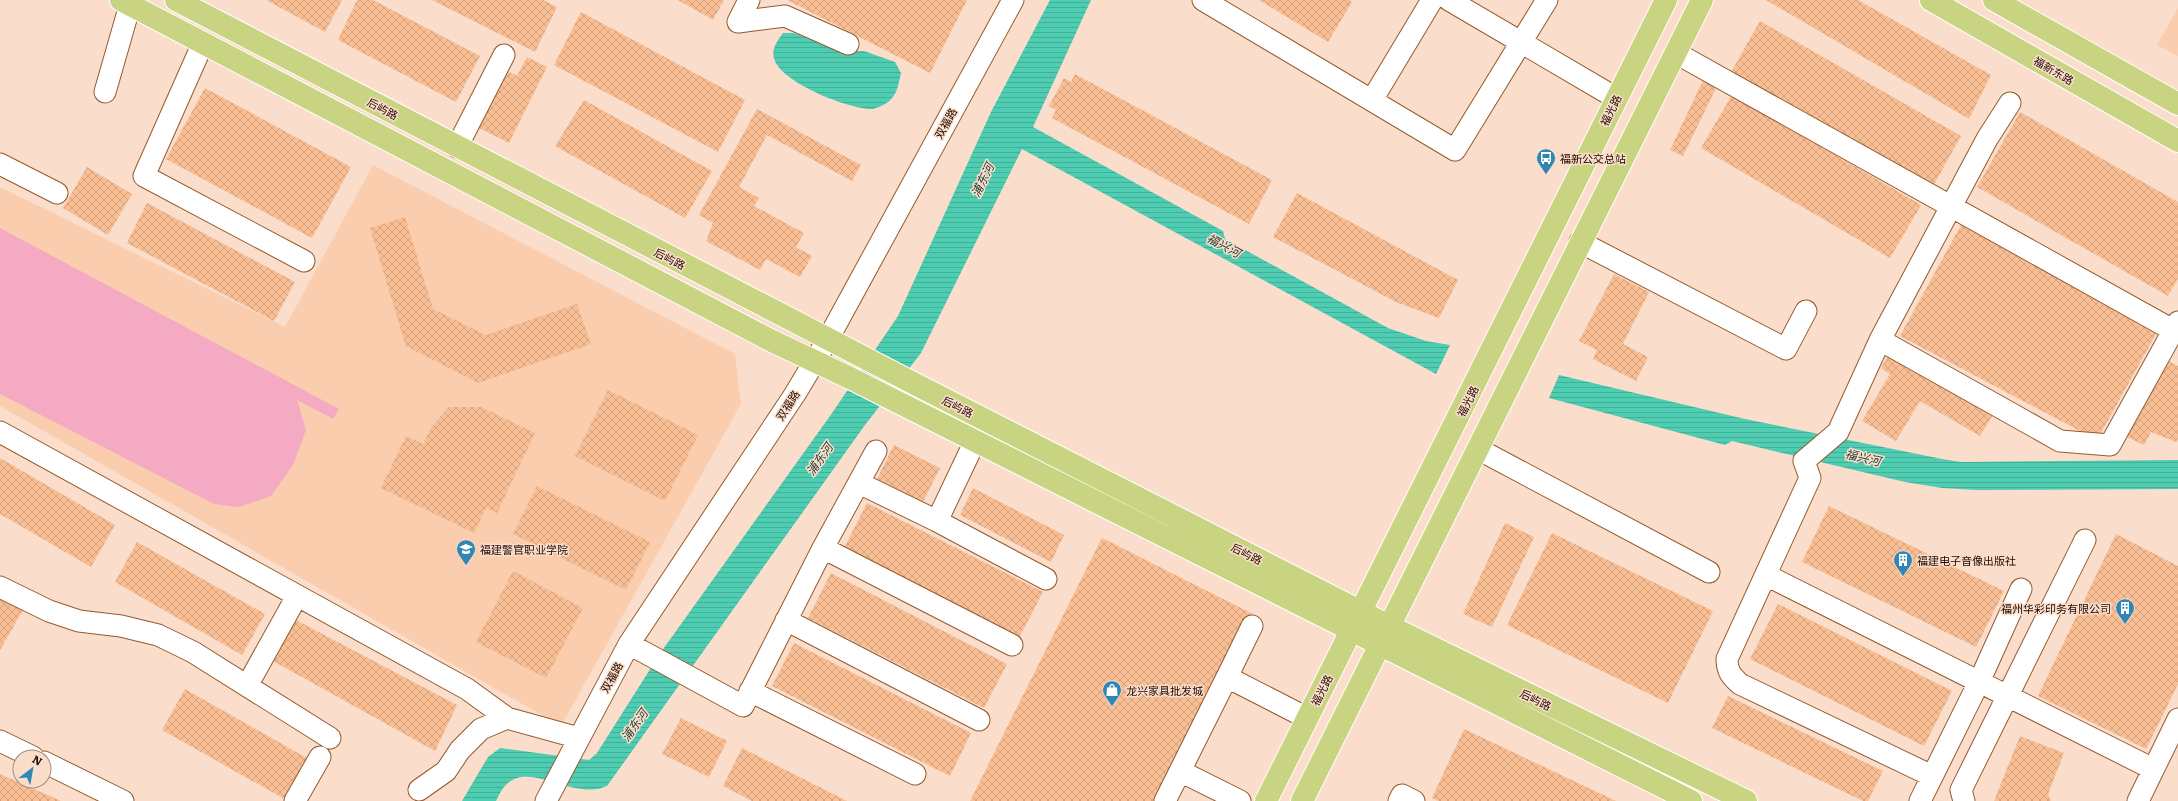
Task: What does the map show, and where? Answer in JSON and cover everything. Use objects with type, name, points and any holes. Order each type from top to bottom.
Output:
[{"type":"main road","name":"后屿路","points":[[176,0],[915,384],[1361,611],[1384,636],[1691,801]]},
{"type":"main road","name":"福光路","points":[[1266,801],[1666,0]]},
{"type":"main road","points":[[1302,801],[1702,0]]},
{"type":"main road","name":"福新东路","points":[[1931,0],[2178,141]]},
{"type":"main road","points":[[1994,0],[2178,104]]},
{"type":"main road","points":[[126,2],[814,361]]},
{"type":"main road","name":"后屿路","points":[[814,361],[903,404],[1352,630],[1384,636],[1746,801]]},
{"type":"street","points":[[749,0],[738,22],[785,16],[848,44]]},
{"type":"street","name":"双福路","points":[[550,795],[575,744],[629,644],[828,339],[1012,0]]},
{"type":"street","points":[[1203,0],[1455,150],[1547,0]]},
{"type":"street","points":[[1372,100],[1432,0]]},
{"type":"street","points":[[1449,0],[1616,98]]},
{"type":"street","points":[[105,92],[126,2]]},
{"type":"street","points":[[203,43],[144,176],[304,261]]},
{"type":"street","points":[[1676,53],[1951,206],[2177,328],[2110,445],[2060,441],[1880,340]]},
{"type":"street","points":[[457,147],[504,55]]},
{"type":"street","points":[[1932,776],[1740,684],[1727,668],[1728,659],[1810,478],[1804,461],[1838,432],[1880,340],[1987,139],[2010,103]]},
{"type":"street","points":[[0,164],[57,193]]},
{"type":"street","points":[[1580,242],[1786,349],[1806,311]]},
{"type":"street","points":[[0,432],[467,689],[507,718],[575,744]]},
{"type":"street","points":[[937,521],[975,441]]},
{"type":"street","points":[[1478,449],[1709,572]]},
{"type":"street","points":[[629,644],[743,706],[823,548],[876,451]]},
{"type":"street","points":[[859,483],[937,521],[1046,578]]},
{"type":"street","points":[[1964,801],[1961,790],[2085,540]]},
{"type":"street","points":[[823,548],[1012,645]]},
{"type":"street","points":[[1766,575],[2153,769]]},
{"type":"street","points":[[0,587],[49,611],[79,621],[121,626],[158,635],[193,652],[330,738]]},
{"type":"street","points":[[1920,801],[1979,682],[2021,589]]},
{"type":"street","points":[[247,686],[298,596]]},
{"type":"street","points":[[786,620],[979,720]]},
{"type":"street","points":[[1165,801],[1252,626]]},
{"type":"street","points":[[1227,676],[1307,718]]},
{"type":"street","points":[[750,691],[915,774]]},
{"type":"street","points":[[419,790],[446,771],[460,750],[481,729],[507,718]]},
{"type":"street","points":[[2138,801],[2178,719]]},
{"type":"street","points":[[0,741],[16,749]]},
{"type":"street","points":[[295,801],[320,757]]},
{"type":"street","points":[[52,766],[123,801]]},
{"type":"street","points":[[1180,771],[1240,801]]},
{"type":"street","points":[[1399,801],[1402,795],[1414,801]]},
{"type":"shaded area","points":[[2178,8],[2178,56],[2157,45]]},
{"type":"shaded area","name":"福建警官职业学院","points":[[373,165],[735,354],[741,404],[561,726],[0,406],[0,187],[285,327]]},
{"type":"shaded area","points":[[0,228],[339,409],[333,419],[297,400],[306,430],[293,465],[271,496],[239,507],[214,504],[0,394]]},
{"type":"water","points":[[1050,0],[1091,0],[1033,127],[1223,231],[1225,239],[1388,328],[1426,341],[1450,345],[1436,374],[1022,149],[921,353],[865,425],[607,786],[595,789],[582,789],[541,779],[529,777],[518,778],[506,785],[496,801],[462,801],[488,757],[500,748],[589,760],[597,753],[661,652],[830,416],[898,316],[991,112]]},
{"type":"water","points":[[783,33],[794,33],[840,51],[864,51],[895,62],[901,73],[895,95],[881,106],[873,109],[862,108],[833,100],[801,85],[788,76],[779,67],[774,58],[774,48]]},
{"type":"water","name":"福兴河","points":[[1559,375],[1745,419],[1961,462],[2178,460],[2178,489],[1977,490],[1942,488],[1905,482],[1732,441],[1725,445],[1549,398]]},
{"type":"building","points":[[266,0],[342,0],[325,32]]},
{"type":"building","points":[[357,0],[373,0],[480,56],[456,102],[338,40]]},
{"type":"building","points":[[432,0],[543,0],[557,7],[535,52]]},
{"type":"building","points":[[678,0],[724,0],[713,20]]},
{"type":"building","points":[[787,0],[967,0],[930,73]]},
{"type":"building","points":[[1259,0],[1350,0],[1352,2],[1328,42]]},
{"type":"building","points":[[1766,0],[1858,0],[1991,75],[1969,119]]},
{"type":"building","points":[[581,12],[745,100],[718,152],[554,65]]},
{"type":"building","points":[[1760,21],[1961,136],[1932,188],[1730,74]]},
{"type":"building","points":[[527,57],[547,67],[509,143],[475,126],[504,69],[517,76]]},
{"type":"building","points":[[1075,74],[1272,180],[1249,224],[1052,118],[1056,110],[1049,106],[1064,78],[1071,82]]},
{"type":"building","points":[[1705,76],[1719,82],[1683,156],[1670,150]]},
{"type":"building","points":[[205,88],[351,167],[312,238],[166,159]]},
{"type":"building","points":[[1732,95],[1921,205],[1890,258],[1701,148]]},
{"type":"building","points":[[584,100],[712,171],[685,218],[555,146]]},
{"type":"building","points":[[757,109],[861,165],[852,181],[767,135],[739,187],[759,198],[754,206],[804,233],[796,247],[812,256],[800,277],[766,259],[760,270],[706,241],[713,223],[699,215]]},
{"type":"building","points":[[2020,112],[2178,202],[2178,278],[2168,296],[1977,187]]},
{"type":"building","points":[[87,167],[132,194],[108,235],[63,208]]},
{"type":"building","points":[[1297,193],[1458,280],[1439,318],[1396,302],[1273,237]]},
{"type":"building","points":[[147,203],[295,282],[274,321],[127,243]]},
{"type":"building","points":[[405,217],[433,309],[486,335],[577,304],[591,344],[478,383],[406,346],[370,228]]},
{"type":"building","points":[[1961,225],[2156,334],[2097,440],[1900,336]]},
{"type":"building","points":[[1614,274],[1649,292],[1623,344],[1648,357],[1636,381],[1593,359],[1597,350],[1579,341]]},
{"type":"building","points":[[1889,354],[1993,415],[1980,436],[1920,401],[1896,441],[1862,421],[1890,374],[1881,368]]},
{"type":"building","points":[[2168,361],[2178,366],[2178,438],[2176,442],[2151,432],[2144,445],[2127,437]]},
{"type":"building","points":[[608,390],[698,435],[665,501],[575,456]]},
{"type":"building","points":[[449,407],[481,407],[535,433],[497,513],[486,508],[474,533],[381,488],[406,436],[423,444],[432,426]]},
{"type":"building","points":[[894,445],[940,468],[923,502],[877,479]]},
{"type":"building","points":[[0,458],[115,525],[91,567],[0,514]]},
{"type":"building","points":[[537,486],[650,542],[626,590],[513,534]]},
{"type":"building","points":[[973,488],[1064,535],[1051,562],[960,515]]},
{"type":"building","points":[[867,503],[1043,592],[1019,638],[844,548]]},
{"type":"building","name":"福建电子音像出版社","points":[[1829,506],[2004,591],[1976,647],[1802,562]]},
{"type":"building","points":[[1505,523],[1534,537],[1492,627],[1463,614]]},
{"type":"building","points":[[1552,533],[1713,611],[1668,703],[1507,625]]},
{"type":"building","name":"福州华彩印务有限公司","points":[[2116,534],[2178,566],[2178,684],[2146,749],[2038,696]]},
{"type":"building","name":"龙兴家具批发城","points":[[1102,538],[1253,614],[1160,801],[970,801]]},
{"type":"building","points":[[137,542],[265,614],[242,655],[115,582]]},
{"type":"building","points":[[513,571],[583,608],[546,678],[476,642]]},
{"type":"building","points":[[831,573],[1007,664],[984,708],[808,618]]},
{"type":"building","points":[[0,597],[23,610],[0,650]]},
{"type":"building","points":[[1778,604],[1952,691],[1924,746],[1750,659]]},
{"type":"building","points":[[296,620],[457,705],[435,751],[273,661]]},
{"type":"building","points":[[794,643],[971,733],[950,776],[772,686]]},
{"type":"building","points":[[185,689],[312,761],[288,801],[162,730]]},
{"type":"building","points":[[1728,696],[1883,771],[1868,801],[1863,801],[1712,728]]},
{"type":"building","points":[[681,718],[727,741],[709,777],[662,754]]},
{"type":"building","points":[[1464,729],[1616,801],[1438,801],[1432,798]]},
{"type":"building","points":[[2020,736],[2064,753],[2048,794],[2051,801],[1994,801]]},
{"type":"building","points":[[742,748],[847,801],[752,801],[723,786]]},
{"type":"building","points":[[0,774],[12,779],[12,789],[34,789],[61,801],[0,801]]},
{"type":"place","name":"福新公交总站","points":[[1546,175]]},
{"type":"place","name":"福建警官职业学院","points":[[466,566]]},
{"type":"place","name":"福建电子音像出版社","points":[[1903,577]]},
{"type":"place","name":"福州华彩印务有限公司","points":[[2125,625]]},
{"type":"place","name":"龙兴家具批发城","points":[[1112,707]]},
{"type":"water label","name":"浦东河","points":[[982,180]]},
{"type":"water label","name":"浦东河","points":[[819,459]]},
{"type":"water label","name":"浦东河","points":[[634,725]]}]
